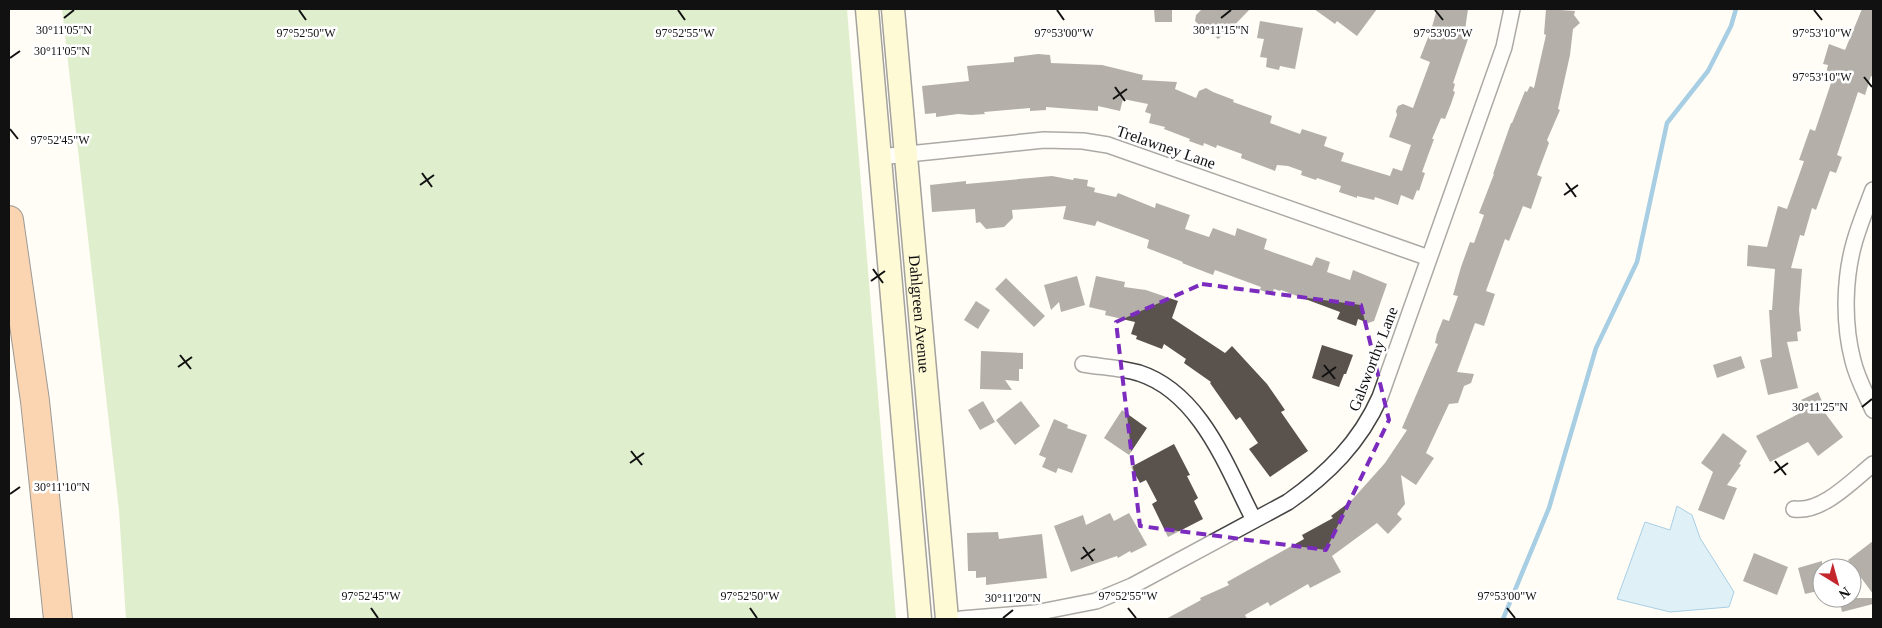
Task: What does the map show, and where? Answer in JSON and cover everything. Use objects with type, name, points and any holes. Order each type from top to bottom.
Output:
[{"type":"highway","points":[[9,220],[35,401],[58,619]]},
{"type":"street","name":"Dahlgreen Avenue","points":[[867,9],[920,619]]},
{"type":"street","name":"Dahlgreen Avenue","points":[[893,9],[947,619]]},
{"type":"street","name":"Galsworthy Lane","points":[[961,619],[1035,613],[1096,601],[1132,586],[1288,502],[1322,477],[1336,464],[1362,432],[1373,415],[1380,398],[1504,48],[1512,9]]},
{"type":"street","name":"Trelawney Lane","points":[[879,157],[1044,140],[1083,141],[1108,145],[1429,258]]},
{"type":"street","points":[[1873,190],[1855,239],[1848,269],[1846,299],[1847,328],[1853,360],[1873,410]]},
{"type":"street","points":[[1083,364],[1139,373],[1168,388],[1183,400],[1205,426],[1254,520]]},
{"type":"street","points":[[1794,509],[1803,511],[1829,500],[1873,464]]},
{"type":"highlighted area","points":[[1202,284],[1361,305],[1389,420],[1326,550],[1140,526],[1116,322]]},
{"type":"green space","points":[[62,9],[847,9],[896,619],[126,619],[119,511]]},
{"type":"water","points":[[1677,506],[1692,515],[1700,538],[1734,592],[1729,607],[1670,612],[1617,599],[1645,522],[1670,530]]},
{"type":"building","points":[[1154,9],[1172,9],[1172,22],[1155,22]]},
{"type":"building","points":[[1202,9],[1250,9],[1225,35],[1218,39],[1205,26],[1199,25],[1195,21],[1196,15]]},
{"type":"building","points":[[1314,9],[1377,9],[1357,36],[1337,21],[1335,24]]},
{"type":"building","points":[[1437,9],[1468,9],[1464,37],[1468,39],[1453,83],[1455,84],[1453,91],[1455,92],[1445,119],[1441,118],[1432,139],[1434,139],[1422,172],[1425,173],[1419,191],[1417,190],[1413,200],[1401,195],[1398,205],[1375,197],[1374,200],[1357,196],[1357,198],[1339,192],[1341,186],[1301,175],[1302,171],[1288,166],[1277,165],[1275,171],[1241,158],[1242,154],[1217,145],[1216,148],[1204,143],[1203,146],[1189,141],[1190,139],[1164,129],[1165,127],[1149,123],[1151,114],[1145,112],[1148,104],[1123,99],[1120,111],[1098,106],[1098,111],[1046,107],[1046,110],[1030,111],[1030,108],[971,115],[958,114],[936,117],[936,113],[925,114],[922,86],[969,81],[967,66],[1014,62],[1014,57],[1038,54],[1050,55],[1051,63],[1102,65],[1143,75],[1142,80],[1177,82],[1175,89],[1196,98],[1199,91],[1206,88],[1234,100],[1233,102],[1272,116],[1270,123],[1300,134],[1302,129],[1327,137],[1324,146],[1344,153],[1341,161],[1390,176],[1393,168],[1402,171],[1411,145],[1389,137],[1397,115],[1396,111],[1398,106],[1403,104],[1413,108],[1430,62],[1420,58],[1429,35],[1427,30],[1432,27]]},
{"type":"building","points":[[1546,9],[1575,11],[1574,15],[1580,23],[1573,29],[1570,55],[1558,109],[1560,110],[1547,140],[1549,143],[1537,175],[1542,177],[1531,209],[1523,206],[1509,241],[1505,239],[1486,291],[1495,294],[1484,326],[1475,323],[1457,372],[1474,374],[1471,383],[1464,386],[1458,403],[1449,404],[1426,453],[1434,458],[1416,485],[1401,475],[1405,504],[1397,514],[1402,519],[1388,534],[1377,523],[1332,556],[1341,572],[1310,588],[1308,584],[1270,606],[1268,602],[1245,615],[1247,619],[1166,619],[1201,600],[1200,598],[1229,585],[1227,582],[1304,539],[1302,535],[1333,518],[1331,516],[1351,501],[1385,463],[1407,430],[1402,428],[1438,344],[1435,343],[1443,319],[1449,321],[1458,296],[1453,295],[1461,267],[1470,242],[1474,243],[1484,215],[1479,213],[1511,123],[1525,91],[1527,92],[1530,86],[1534,88],[1546,35],[1544,34]]},
{"type":"building","points":[[1862,9],[1873,9],[1873,77],[1871,76],[1865,95],[1858,92],[1837,155],[1842,157],[1836,173],[1830,171],[1816,210],[1812,208],[1804,236],[1800,235],[1791,268],[1802,269],[1799,310],[1801,331],[1797,332],[1798,341],[1787,342],[1798,388],[1768,395],[1760,360],[1772,357],[1769,310],[1772,310],[1775,269],[1747,266],[1748,245],[1767,247],[1778,206],[1787,209],[1804,161],[1799,160],[1810,129],[1815,131],[1831,83],[1827,82],[1825,77],[1828,65],[1823,64],[1829,44],[1845,50]]},
{"type":"building","points":[[1260,21],[1303,28],[1295,69],[1280,66],[1279,70],[1266,67],[1267,58],[1260,57],[1264,39],[1257,38]]},
{"type":"building","points":[[1052,176],[1073,180],[1074,178],[1088,180],[1087,186],[1095,188],[1094,192],[1116,197],[1118,193],[1155,208],[1156,203],[1190,215],[1185,229],[1209,237],[1213,228],[1235,236],[1237,228],[1267,239],[1264,249],[1312,266],[1316,257],[1330,262],[1327,272],[1350,280],[1353,270],[1387,284],[1374,321],[1368,323],[1358,319],[1356,326],[1337,319],[1340,312],[1281,290],[1274,289],[1272,294],[1260,290],[1261,287],[1215,270],[1213,275],[1182,263],[1147,248],[1149,240],[1119,229],[1097,221],[1095,226],[1063,219],[1066,206],[1012,210],[1013,218],[1004,227],[986,229],[980,222],[976,223],[975,209],[932,212],[930,185],[966,181],[966,184]]},
{"type":"building","points":[[1077,276],[1085,305],[1061,312],[1059,302],[1051,310],[1044,285]]},
{"type":"building","points":[[1096,276],[1125,282],[1124,287],[1146,290],[1178,301],[1172,318],[1225,353],[1232,346],[1267,384],[1285,410],[1281,412],[1308,451],[1270,477],[1249,449],[1258,443],[1240,417],[1236,420],[1211,382],[1184,363],[1186,359],[1164,344],[1162,349],[1136,339],[1137,336],[1131,334],[1135,322],[1105,315],[1106,311],[1089,307]]},
{"type":"building","points":[[1006,278],[1045,316],[1034,327],[995,289]]},
{"type":"building","points":[[976,301],[990,310],[978,329],[964,320]]},
{"type":"building","points":[[1322,345],[1353,355],[1339,387],[1312,378]]},
{"type":"building","points":[[981,351],[1023,353],[1023,369],[1019,369],[1019,381],[1005,380],[1012,390],[980,389]]},
{"type":"building","points":[[1741,356],[1745,368],[1717,378],[1713,365]]},
{"type":"building","points":[[1818,392],[1825,408],[1822,409],[1843,437],[1818,456],[1808,442],[1770,462],[1756,436],[1806,410],[1801,400]]},
{"type":"building","points":[[983,401],[995,422],[980,430],[968,410]]},
{"type":"building","points":[[1021,401],[1040,426],[1015,445],[996,420]]},
{"type":"building","points":[[1122,410],[1147,428],[1129,455],[1104,438]]},
{"type":"building","points":[[1054,419],[1068,425],[1067,428],[1087,435],[1072,473],[1058,468],[1056,473],[1042,467],[1046,458],[1039,455]]},
{"type":"building","points":[[1723,433],[1747,451],[1739,464],[1741,465],[1727,485],[1737,488],[1724,520],[1698,510],[1713,472],[1701,463]]},
{"type":"building","points":[[1174,444],[1190,475],[1187,476],[1198,498],[1194,501],[1203,519],[1168,537],[1152,504],[1157,501],[1146,480],[1140,483],[1131,467]]},
{"type":"building","points":[[1110,513],[1114,521],[1129,513],[1147,545],[1118,558],[1117,556],[1071,572],[1054,526],[1083,515],[1086,525]]},
{"type":"building","points":[[998,532],[999,539],[1042,534],[1047,578],[986,585],[986,577],[976,578],[976,571],[968,571],[967,533]]},
{"type":"building","points":[[1873,541],[1873,594],[1862,579],[1862,558],[1851,558]]},
{"type":"building","points":[[1754,553],[1788,567],[1777,595],[1743,581]]},
{"type":"building","points":[[1812,564],[1812,592],[1805,594],[1798,568]]},
{"type":"building","points":[[1862,598],[1873,598],[1873,604],[1862,607]]},
{"type":"building","points":[[1841,608],[1858,608],[1842,612]]},
{"type":"waterway","points":[[1503,619],[1549,508],[1596,348],[1637,262],[1667,123],[1708,71],[1731,26],[1736,9]]}]
